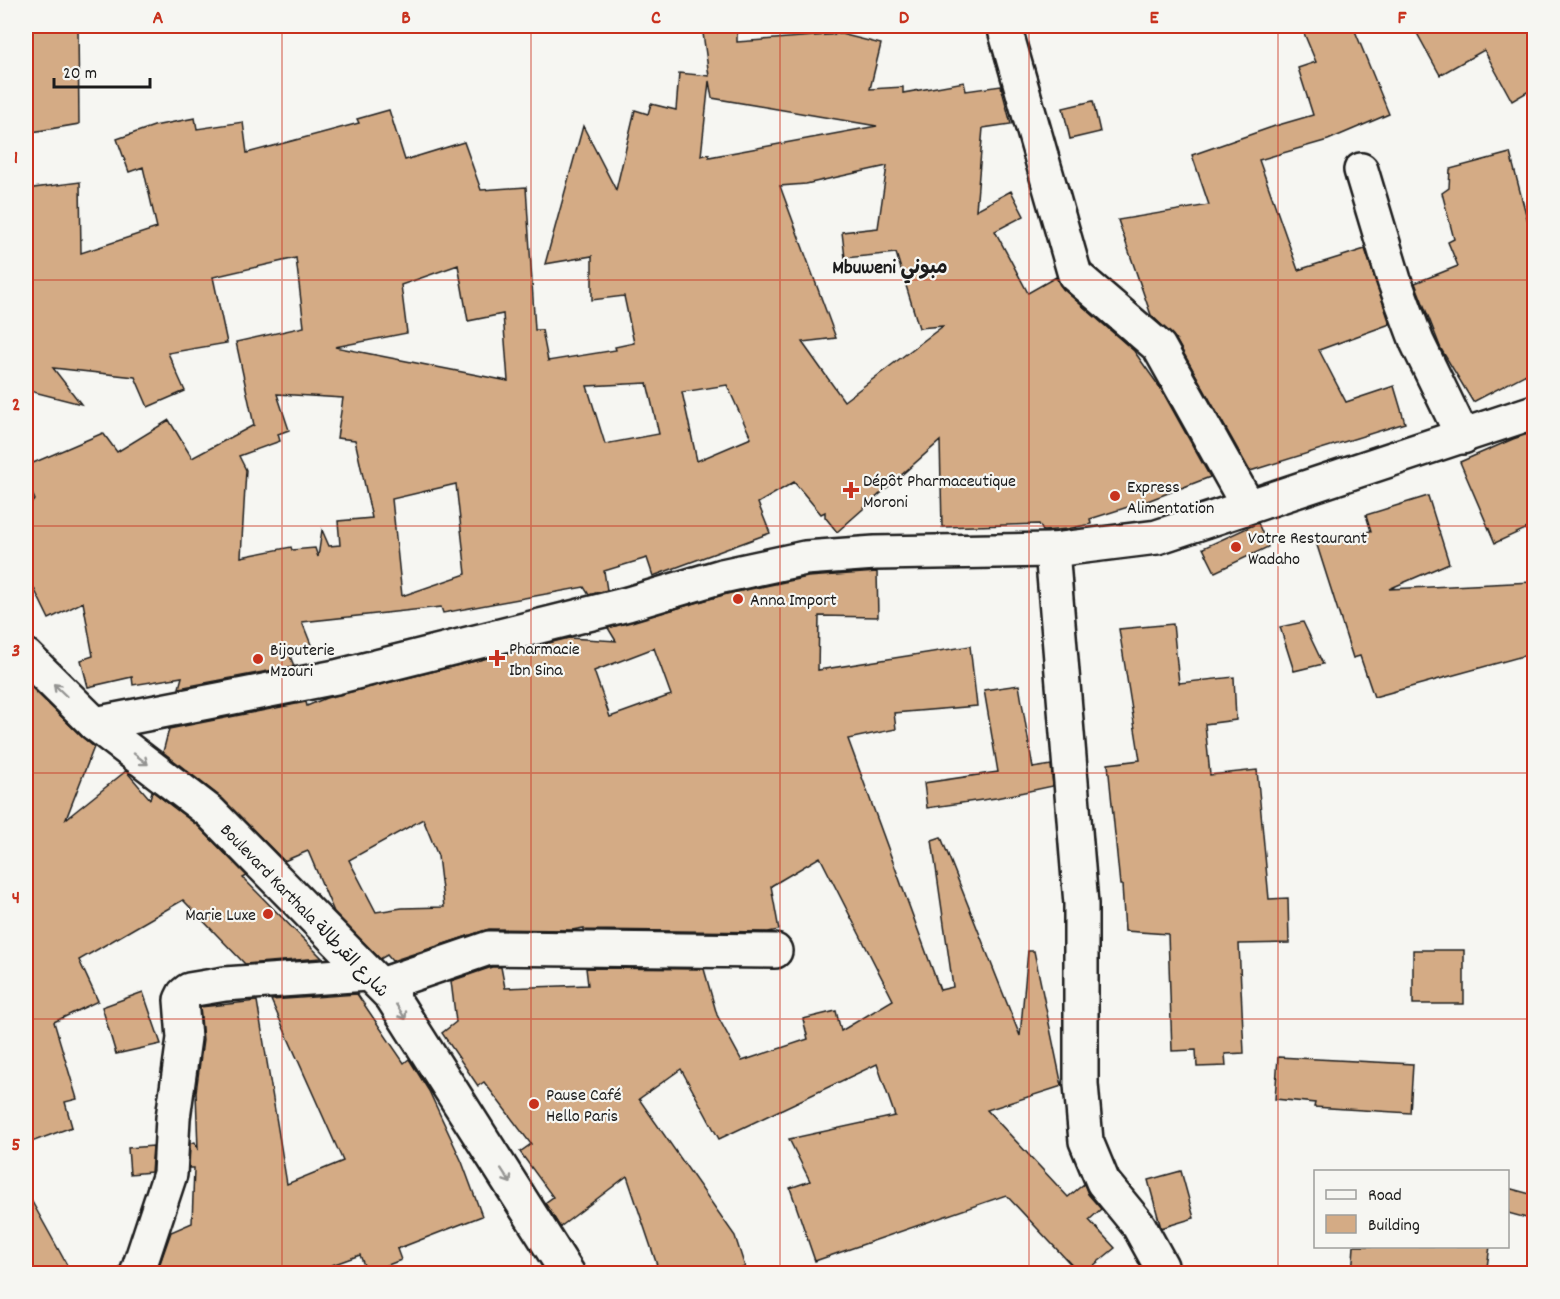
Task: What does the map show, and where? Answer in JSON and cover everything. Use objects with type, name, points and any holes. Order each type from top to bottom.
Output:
[{"type":"street","points":[[1004,26],[1075,275],[1159,347],[1248,506]]},
{"type":"street","points":[[1361,170],[1394,280],[1417,342],[1463,437]]},
{"type":"street","points":[[95,724],[336,677],[628,604],[722,576],[805,558],[875,553],[1052,550],[1157,537],[1534,412]]},
{"type":"street","points":[[1052,550],[1081,904],[1081,1084],[1086,1141],[1103,1182],[1139,1226],[1161,1266],[1162,1274]]},
{"type":"street","name":"Boulevard Karthala شارع القرطالة","points":[[26,656],[95,724],[210,812],[392,998],[568,1274]]},
{"type":"street","points":[[137,1274],[170,1174],[173,1118],[184,1038],[181,1000],[189,990],[225,984],[374,979],[489,948],[775,951]]},
{"type":"building","points":[[26,26],[78,26],[79,124],[26,133]]},
{"type":"building","points":[[702,26],[737,26],[737,42],[841,34],[881,44],[870,89],[903,87],[903,93],[964,82],[966,91],[1001,86],[1011,124],[983,128],[976,210],[1011,191],[1024,216],[995,231],[1028,293],[1056,277],[1063,289],[1134,351],[1161,389],[1210,477],[1150,500],[1090,519],[1091,524],[1067,529],[1043,531],[1039,524],[942,527],[940,441],[837,532],[825,517],[825,512],[821,514],[794,482],[758,503],[770,533],[653,576],[647,558],[604,571],[607,590],[589,595],[584,587],[443,613],[441,607],[302,622],[312,647],[290,656],[294,666],[179,688],[182,677],[133,685],[132,677],[88,687],[81,660],[93,656],[83,602],[49,619],[26,572],[26,505],[35,500],[26,480],[26,466],[103,433],[117,452],[169,420],[192,458],[254,425],[236,342],[304,327],[296,258],[213,277],[227,343],[168,353],[185,391],[148,407],[135,377],[53,368],[81,404],[26,390],[31,352],[26,352],[26,189],[80,182],[81,253],[157,228],[143,167],[129,172],[117,139],[154,126],[195,118],[197,129],[243,122],[247,153],[359,123],[357,119],[389,110],[405,160],[464,142],[481,190],[526,187],[535,330],[542,330],[548,361],[616,350],[615,347],[634,343],[624,296],[592,300],[592,256],[545,264],[583,126],[616,190],[635,110],[648,114],[651,104],[676,110],[679,73],[709,76]],"holes":[[[709,81],[712,98],[877,126],[709,157],[709,154],[701,156]],[[887,166],[878,228],[842,232],[845,258],[896,253],[919,328],[943,326],[844,401],[802,342],[836,338],[780,186],[806,184]],[[458,265],[468,321],[503,314],[508,381],[335,347],[407,333],[401,285]],[[647,383],[659,434],[605,444],[587,386]],[[727,385],[751,438],[697,461],[682,392]],[[277,394],[343,398],[337,438],[355,440],[372,518],[338,521],[340,545],[329,546],[322,530],[318,557],[315,548],[292,550],[291,547],[241,557],[246,470],[239,456],[280,441],[278,434],[289,430]],[[456,484],[466,574],[402,596],[392,499]]]},
{"type":"building","points":[[1301,26],[1353,26],[1389,114],[1328,140],[1259,160],[1298,270],[1365,249],[1390,324],[1319,350],[1346,402],[1394,386],[1405,423],[1250,471],[1175,338],[1151,315],[1118,220],[1209,205],[1192,155],[1313,115],[1298,68],[1316,62]]},
{"type":"building","points":[[1413,26],[1534,26],[1534,88],[1512,101],[1484,50],[1440,75]]},
{"type":"building","points":[[1093,101],[1100,132],[1070,139],[1063,108]]},
{"type":"building","points":[[1510,153],[1528,222],[1534,219],[1534,370],[1473,402],[1441,349],[1415,283],[1458,266],[1448,242],[1454,239],[1442,193],[1449,188],[1450,169]]},
{"type":"building","points":[[1534,432],[1534,525],[1495,543],[1460,462]]},
{"type":"building","points":[[1428,496],[1449,563],[1389,589],[1534,582],[1534,653],[1374,697],[1360,656],[1353,658],[1316,542],[1371,531],[1366,515]]},
{"type":"building","name":"Votre Restaurant Wadaho","points":[[1258,523],[1268,547],[1215,572],[1203,548]]},
{"type":"building","points":[[877,572],[878,617],[819,616],[818,670],[970,646],[977,706],[894,713],[896,729],[848,739],[940,990],[953,987],[932,840],[941,837],[1020,1036],[1028,951],[1034,951],[1062,1086],[987,1110],[1068,1197],[1084,1184],[1088,1194],[1101,1209],[1089,1220],[1115,1248],[1083,1274],[1080,1274],[1006,1195],[815,1261],[790,1188],[810,1181],[789,1139],[895,1116],[877,1064],[719,1139],[681,1069],[639,1099],[735,1236],[745,1267],[725,1274],[660,1274],[627,1176],[560,1227],[545,1203],[553,1197],[520,1152],[531,1144],[484,1082],[478,1086],[442,1033],[456,1022],[451,981],[492,967],[501,967],[505,988],[588,985],[586,968],[704,969],[717,1015],[742,1061],[808,1039],[803,1019],[836,1011],[841,1031],[893,1000],[820,857],[771,886],[779,930],[768,932],[584,930],[584,928],[572,930],[489,929],[392,961],[387,955],[380,959],[334,912],[308,851],[284,861],[223,799],[163,752],[169,729],[306,702],[307,706],[326,698],[569,638],[616,641],[608,628],[727,594],[808,577]],"holes":[[[654,648],[671,695],[610,717],[594,671]],[[423,819],[438,856],[444,907],[402,908],[376,912],[349,860]]]},
{"type":"building","points":[[1303,622],[1323,664],[1294,671],[1280,627]]},
{"type":"building","points":[[1173,624],[1179,683],[1234,677],[1236,720],[1205,724],[1210,775],[1257,770],[1269,899],[1288,898],[1289,943],[1239,944],[1244,1053],[1225,1054],[1226,1066],[1197,1067],[1196,1050],[1172,1051],[1168,934],[1125,931],[1108,764],[1140,760],[1119,629]]},
{"type":"building","points":[[26,682],[94,747],[66,819],[126,771],[150,799],[152,791],[198,826],[247,876],[243,878],[322,958],[245,964],[183,900],[79,960],[98,1001],[54,1022],[77,1099],[65,1102],[72,1127],[26,1144]]},
{"type":"building","points":[[1019,685],[1033,768],[1051,765],[1053,786],[996,798],[927,808],[924,783],[998,772],[984,690]]},
{"type":"building","points":[[1413,950],[1464,950],[1464,1004],[1413,1004]]},
{"type":"building","points":[[143,992],[161,1044],[116,1054],[102,1007]]},
{"type":"building","points":[[357,994],[404,1063],[409,1059],[429,1091],[462,1162],[482,1216],[397,1249],[401,1260],[367,1273],[360,1255],[307,1274],[160,1274],[159,1266],[171,1232],[192,1223],[194,1168],[189,1168],[190,1143],[195,1142],[198,1150],[196,1092],[203,1040],[200,1007],[257,1001],[287,1184],[343,1161],[271,1000]]},
{"type":"building","points":[[1278,1057],[1413,1064],[1410,1113],[1314,1107],[1315,1103],[1275,1099]]},
{"type":"building","points":[[153,1146],[151,1172],[130,1174],[128,1148]]},
{"type":"building","points":[[1181,1171],[1194,1218],[1161,1228],[1148,1180]]},
{"type":"building","points":[[1509,1188],[1534,1195],[1534,1220],[1509,1213]]},
{"type":"building","points":[[26,1191],[72,1274],[26,1274]]},
{"type":"building","points":[[1354,1248],[1490,1248],[1486,1274],[1352,1274]]},
{"type":"place","name":"Dépôt Pharmaceutique Moroni","points":[[851,490]]},
{"type":"place","name":"Express Alimentation","points":[[1115,496]]},
{"type":"place","name":"Votre Restaurant Wadaho","points":[[1236,547]]},
{"type":"place","name":"Anna Import","points":[[738,599]]},
{"type":"place","name":"Pharmacie Ibn Sina","points":[[497,658]]},
{"type":"place","name":"Bijouterie Mzouri","points":[[258,659]]},
{"type":"place","name":"Marie Luxe","points":[[268,914]]},
{"type":"place","name":"Pause Café Hello Paris","points":[[534,1104]]},
{"type":"district","name":"Mbuweni مبوني","points":[[890,266]]}]
